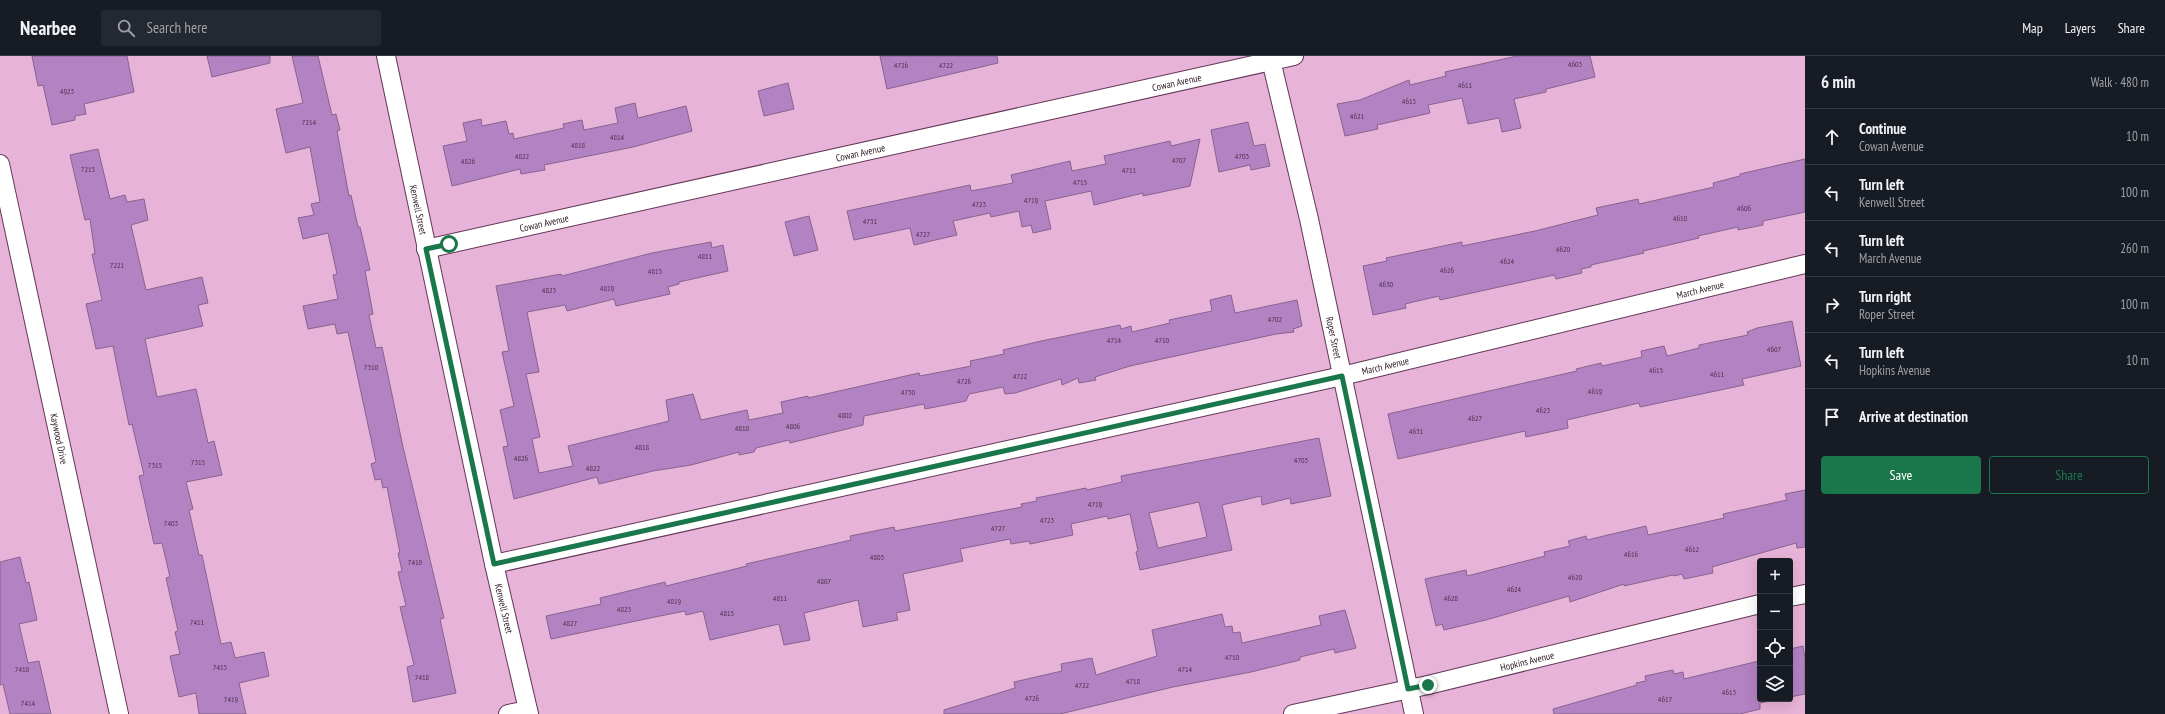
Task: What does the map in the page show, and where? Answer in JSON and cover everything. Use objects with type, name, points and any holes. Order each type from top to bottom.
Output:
[{"type":"street","name":"Kenwell Street","points":[[386,56],[494,564],[528,712]]},
{"type":"street","name":"Cowan Avenue","points":[[426,249],[1270,59],[1294,56]]},
{"type":"street","name":"Roper Street","points":[[1270,59],[1309,219],[1414,714]]},
{"type":"street","name":"Kaywood Drive","points":[[0,164],[119,714]]},
{"type":"street","name":"March Avenue","points":[[494,564],[1342,376],[1805,264]]},
{"type":"street","points":[[1793,596],[1805,594]]},
{"type":"street","name":"Hopkins Avenue","points":[[1293,714],[1408,689],[1757,605]]},
{"type":"street","points":[[508,714],[528,712]]},
{"type":"building","points":[[32,56],[127,56],[134,92],[84,104],[86,114],[75,116],[75,120],[52,125],[43,85],[38,86]]},
{"type":"building","points":[[207,56],[270,56],[270,63],[212,77]]},
{"type":"building","points":[[292,56],[318,56],[332,115],[336,114],[340,130],[337,131],[349,196],[351,195],[370,270],[365,271],[373,314],[369,315],[376,348],[382,347],[403,447],[444,618],[440,619],[456,693],[413,702],[407,667],[414,665],[400,607],[406,606],[398,572],[402,571],[398,553],[400,553],[387,487],[383,488],[381,479],[375,480],[371,464],[376,462],[348,332],[337,334],[335,324],[308,329],[303,306],[338,299],[333,275],[337,274],[328,233],[303,239],[298,218],[314,215],[311,204],[320,202],[310,147],[286,153],[276,109],[303,103]]},
{"type":"building","points":[[880,56],[997,56],[998,63],[887,89]]},
{"type":"building","points":[[1517,56],[1590,56],[1595,77],[1546,89],[1546,92],[1514,99],[1521,128],[1502,132],[1499,118],[1468,124],[1462,98],[1428,105],[1430,113],[1377,125],[1378,129],[1345,136],[1337,104],[1360,100],[1409,80],[1410,85],[1446,76],[1445,72]]},
{"type":"building","points":[[788,83],[794,109],[764,116],[758,91]]},
{"type":"building","points":[[635,103],[638,118],[686,106],[692,131],[633,147],[544,165],[545,170],[521,174],[520,169],[452,186],[443,146],[467,141],[463,123],[481,119],[482,126],[506,121],[509,134],[513,133],[514,139],[564,128],[563,124],[582,120],[584,130],[618,123],[615,108]]},
{"type":"building","points":[[1248,122],[1254,146],[1265,144],[1270,166],[1251,170],[1250,165],[1219,172],[1211,130]]},
{"type":"building","points":[[1200,139],[1190,186],[1143,196],[1143,193],[1094,205],[1091,191],[1045,201],[1051,229],[1033,233],[1031,225],[1022,227],[1019,211],[991,217],[990,213],[953,221],[957,235],[914,245],[910,228],[854,240],[847,211],[970,185],[971,191],[1013,183],[1011,175],[1070,161],[1072,171],[1106,164],[1104,156],[1170,141],[1171,146]]},
{"type":"building","points":[[98,149],[110,199],[125,195],[127,202],[144,199],[148,220],[131,225],[146,290],[202,277],[208,303],[198,305],[203,326],[145,339],[157,397],[196,389],[208,443],[214,441],[222,475],[186,482],[193,509],[189,510],[199,555],[202,555],[221,644],[231,642],[235,658],[264,652],[269,676],[239,683],[246,714],[199,714],[196,693],[179,697],[170,656],[180,654],[175,632],[178,631],[166,578],[170,577],[162,543],[154,544],[139,476],[144,475],[132,424],[129,425],[113,346],[96,349],[86,304],[102,300],[92,254],[95,254],[90,219],[85,220],[70,155]]},
{"type":"building","points":[[1805,159],[1805,212],[1763,221],[1763,225],[1738,230],[1738,227],[1698,236],[1699,238],[1643,251],[1644,253],[1591,265],[1591,267],[1581,269],[1582,273],[1556,279],[1554,275],[1440,300],[1439,296],[1405,304],[1406,308],[1373,315],[1363,266],[1387,261],[1386,258],[1462,242],[1462,246],[1535,231],[1598,215],[1596,208],[1638,199],[1639,204],[1714,187],[1713,183],[1740,176],[1740,174]]},
{"type":"building","points":[[809,216],[818,250],[794,256],[785,222]]},
{"type":"building","points":[[711,242],[712,248],[723,245],[728,271],[679,282],[679,284],[668,287],[670,294],[616,306],[614,299],[567,311],[565,305],[527,312],[539,372],[526,374],[540,437],[532,439],[539,473],[573,466],[568,446],[669,421],[666,400],[693,394],[701,420],[747,410],[749,420],[783,413],[781,402],[808,396],[808,398],[919,373],[920,376],[971,366],[970,361],[1004,354],[1003,350],[1041,341],[1120,325],[1121,329],[1131,326],[1132,332],[1170,323],[1169,320],[1212,311],[1210,300],[1231,295],[1235,313],[1297,300],[1302,326],[1293,329],[1294,332],[1276,334],[1130,366],[1095,377],[1096,380],[1079,383],[1078,378],[1062,385],[1061,379],[1015,393],[1005,394],[1003,387],[969,394],[966,401],[925,409],[924,404],[864,416],[863,425],[790,443],[789,440],[756,448],[754,452],[739,455],[739,452],[691,465],[653,471],[599,484],[597,477],[514,499],[503,447],[508,446],[500,410],[514,406],[502,352],[509,351],[496,286],[561,274],[562,276],[652,253]]},
{"type":"building","points":[[1792,321],[1801,366],[1742,379],[1744,385],[1640,407],[1639,403],[1567,420],[1568,428],[1526,437],[1525,431],[1398,459],[1388,414],[1577,371],[1576,369],[1601,363],[1602,366],[1642,357],[1641,351],[1664,346],[1667,356],[1699,348],[1699,345],[1748,335],[1747,332],[1757,328]]},
{"type":"building","points":[[1319,438],[1331,496],[1291,504],[1290,498],[1262,505],[1261,496],[1222,505],[1232,550],[1140,570],[1136,552],[1138,551],[1130,514],[1108,519],[1107,516],[1071,524],[1073,535],[1030,544],[1029,541],[1011,544],[1010,539],[960,549],[963,561],[903,574],[910,610],[896,613],[898,620],[863,627],[858,600],[804,613],[810,640],[784,645],[779,624],[710,640],[703,611],[686,615],[685,611],[551,639],[546,616],[601,604],[600,598],[665,582],[666,586],[747,566],[746,564],[851,540],[850,536],[894,527],[895,531],[1022,507],[1021,504],[1037,501],[1036,498],[1086,488],[1087,490],[1122,482],[1121,476]],"holes":[[[1199,502],[1207,537],[1158,548],[1149,513]]]},
{"type":"building","points":[[1805,490],[1805,547],[1797,548],[1796,543],[1712,567],[1713,573],[1684,579],[1682,574],[1673,575],[1624,586],[1624,584],[1570,602],[1569,596],[1486,620],[1444,630],[1442,624],[1436,626],[1425,579],[1466,570],[1467,576],[1545,556],[1544,552],[1570,546],[1568,541],[1586,536],[1587,540],[1646,526],[1648,535],[1724,518],[1723,514],[1787,500],[1785,494]]},
{"type":"building","points":[[20,557],[26,583],[29,582],[37,620],[19,624],[28,663],[39,661],[51,714],[10,714],[3,684],[0,685],[0,562]]},
{"type":"building","points":[[1345,610],[1356,648],[1335,653],[1334,649],[1300,657],[1300,660],[1251,672],[1173,687],[1060,714],[944,714],[944,710],[1015,688],[1014,682],[1062,671],[1061,664],[1092,658],[1096,675],[1157,656],[1152,630],[1222,614],[1225,627],[1232,626],[1233,633],[1240,632],[1242,643],[1321,625],[1319,616]]},
{"type":"building","points":[[1803,646],[1805,658],[1805,694],[1793,696],[1793,666],[1793,648]]},
{"type":"building","points":[[1757,661],[1757,702],[1765,702],[1760,703],[1760,709],[1740,714],[1554,714],[1553,709],[1637,685],[1636,683],[1646,681],[1645,676],[1673,670],[1674,674],[1683,672],[1684,679]]},
{"type":"route","points":[[449,244],[426,249],[461,404],[494,564],[1342,376],[1408,689],[1428,685]]}]
